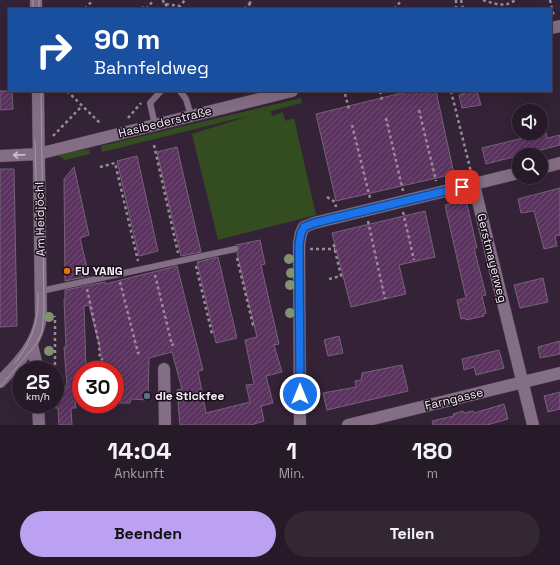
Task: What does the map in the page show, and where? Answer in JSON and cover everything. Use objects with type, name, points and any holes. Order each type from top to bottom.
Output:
[{"type":"street","name":"Am Heidjöchl","points":[[0,382],[21,360],[32,345],[40,322],[41,291],[38,92]]},
{"type":"street","name":"Hasibederstraße","points":[[0,156],[38,154],[288,92]]},
{"type":"street","points":[[548,166],[560,163]]},
{"type":"street","points":[[300,425],[299,249],[301,233],[304,227],[512,175]]},
{"type":"street","name":"Gerstmayerweg","points":[[474,185],[533,425]]},
{"type":"street","points":[[32,345],[36,361]]},
{"type":"street","points":[[164,368],[165,425]]},
{"type":"street","name":"Farngasse","points":[[348,425],[560,373]]},
{"type":"street","points":[[38,413],[39,425]]},
{"type":"lane","points":[[155,125],[150,103],[160,92]]},
{"type":"lane","points":[[181,92],[186,99],[191,116]]},
{"type":"lane","points":[[41,291],[235,249]]},
{"type":"path","points":[[86,8],[93,0]]},
{"type":"path","points":[[144,8],[154,0]]},
{"type":"path","points":[[163,0],[164,4],[169,8]]},
{"type":"path","points":[[164,4],[180,6],[185,0]]},
{"type":"path","points":[[245,8],[252,0]]},
{"type":"path","points":[[395,8],[402,0]]},
{"type":"path","points":[[483,0],[501,5],[508,4],[515,0]]},
{"type":"path","points":[[249,4],[253,8]]},
{"type":"path","points":[[552,9],[556,27]]},
{"type":"path","points":[[69,92],[101,124]]},
{"type":"path","points":[[380,92],[382,100]]},
{"type":"path","points":[[452,92],[474,185]]},
{"type":"path","points":[[346,94],[349,110]]},
{"type":"path","points":[[53,136],[82,106]]},
{"type":"path","points":[[419,110],[439,193]]},
{"type":"path","points":[[386,118],[414,260]]},
{"type":"path","points":[[352,125],[385,298]]},
{"type":"path","points":[[154,145],[162,174],[180,261]]},
{"type":"path","points":[[100,167],[115,164],[118,169],[140,269]]},
{"type":"path","points":[[329,279],[341,276],[333,242]]},
{"type":"path","points":[[235,249],[254,325]]},
{"type":"path","points":[[299,249],[335,249]]},
{"type":"path","points":[[194,258],[209,315],[212,334],[214,334]]},
{"type":"path","points":[[153,267],[163,302],[172,345],[174,344]]},
{"type":"path","points":[[118,274],[129,312],[138,353],[140,353]]},
{"type":"path","points":[[85,281],[100,344],[100,359],[103,360]]},
{"type":"path","points":[[55,316],[55,361]]},
{"type":"green space","points":[[301,98],[302,103],[271,111],[272,116],[283,112],[285,121],[294,118],[316,215],[218,240],[192,134],[252,115],[102,152],[101,146]]},
{"type":"green space","points":[[89,149],[90,154],[65,160],[56,154]]},
{"type":"building","points":[[0,91],[12,92],[13,109],[0,110]]},
{"type":"building","points":[[406,92],[436,92],[454,174],[336,201],[316,114]]},
{"type":"building","points":[[463,92],[477,92],[481,105],[462,108],[459,95],[463,94]]},
{"type":"building","points":[[560,135],[560,145],[548,148],[512,148],[512,157],[486,164],[482,148],[515,140],[548,140],[548,138]]},
{"type":"building","points":[[177,147],[201,252],[181,256],[157,152]]},
{"type":"building","points":[[137,156],[158,251],[139,256],[117,161]]},
{"type":"building","points":[[74,167],[89,235],[80,238],[89,276],[65,281],[64,179]]},
{"type":"building","points":[[0,169],[14,169],[17,326],[0,327]]},
{"type":"building","points":[[560,188],[560,235],[555,236],[557,246],[544,249],[534,211],[521,213],[518,199]]},
{"type":"building","points":[[466,200],[477,248],[474,248],[486,295],[482,296],[486,313],[483,314],[484,316],[466,320],[465,318],[461,319],[457,300],[466,298],[445,205]]},
{"type":"building","points":[[425,211],[435,257],[399,265],[406,294],[351,307],[332,233]]},
{"type":"building","points":[[260,240],[265,264],[261,265],[279,344],[274,345],[282,372],[266,376],[273,403],[261,406],[264,421],[251,425],[180,425],[177,390],[182,389],[172,352],[149,358],[148,400],[131,399],[130,403],[124,403],[124,361],[103,361],[89,305],[84,306],[86,361],[72,361],[72,425],[59,425],[58,413],[64,413],[64,387],[67,387],[64,347],[66,347],[65,290],[105,282],[105,284],[177,266],[203,370],[198,371],[206,413],[250,402],[246,385],[254,384],[245,340],[257,337],[237,253],[239,248],[236,245]]},
{"type":"building","points":[[218,257],[237,338],[216,343],[197,262]]},
{"type":"building","points":[[543,278],[548,302],[520,308],[514,285]]},
{"type":"building","points":[[339,336],[343,353],[328,356],[324,340]]},
{"type":"building","points":[[560,341],[560,354],[540,358],[538,347]]},
{"type":"building","points":[[499,350],[504,368],[476,375],[474,367],[464,370],[462,359]]},
{"type":"building","points":[[402,365],[408,391],[327,410],[323,393],[356,387],[355,381],[361,380],[362,373]]},
{"type":"building","points":[[560,392],[560,409],[548,412],[544,396]]},
{"type":"building","points":[[504,404],[508,419],[487,425],[433,425],[432,421],[454,416],[453,414],[463,411],[464,413],[473,411],[474,413]]},
{"type":"tram line","points":[[33,0],[33,8]]},
{"type":"tram line","points":[[39,0],[39,8]]},
{"type":"tram line","points":[[0,387],[37,343],[42,332],[44,307],[41,92]]},
{"type":"tram line","points":[[35,141],[37,211]]},
{"type":"tram line","points":[[16,361],[26,347],[36,322],[38,293]]},
{"type":"place","name":"FU YANG","points":[[67,271]]},
{"type":"place","name":"die Stickfee","points":[[147,396]]},
{"type":"route","points":[[300,394],[299,244],[304,227],[314,223],[462,187]]}]
